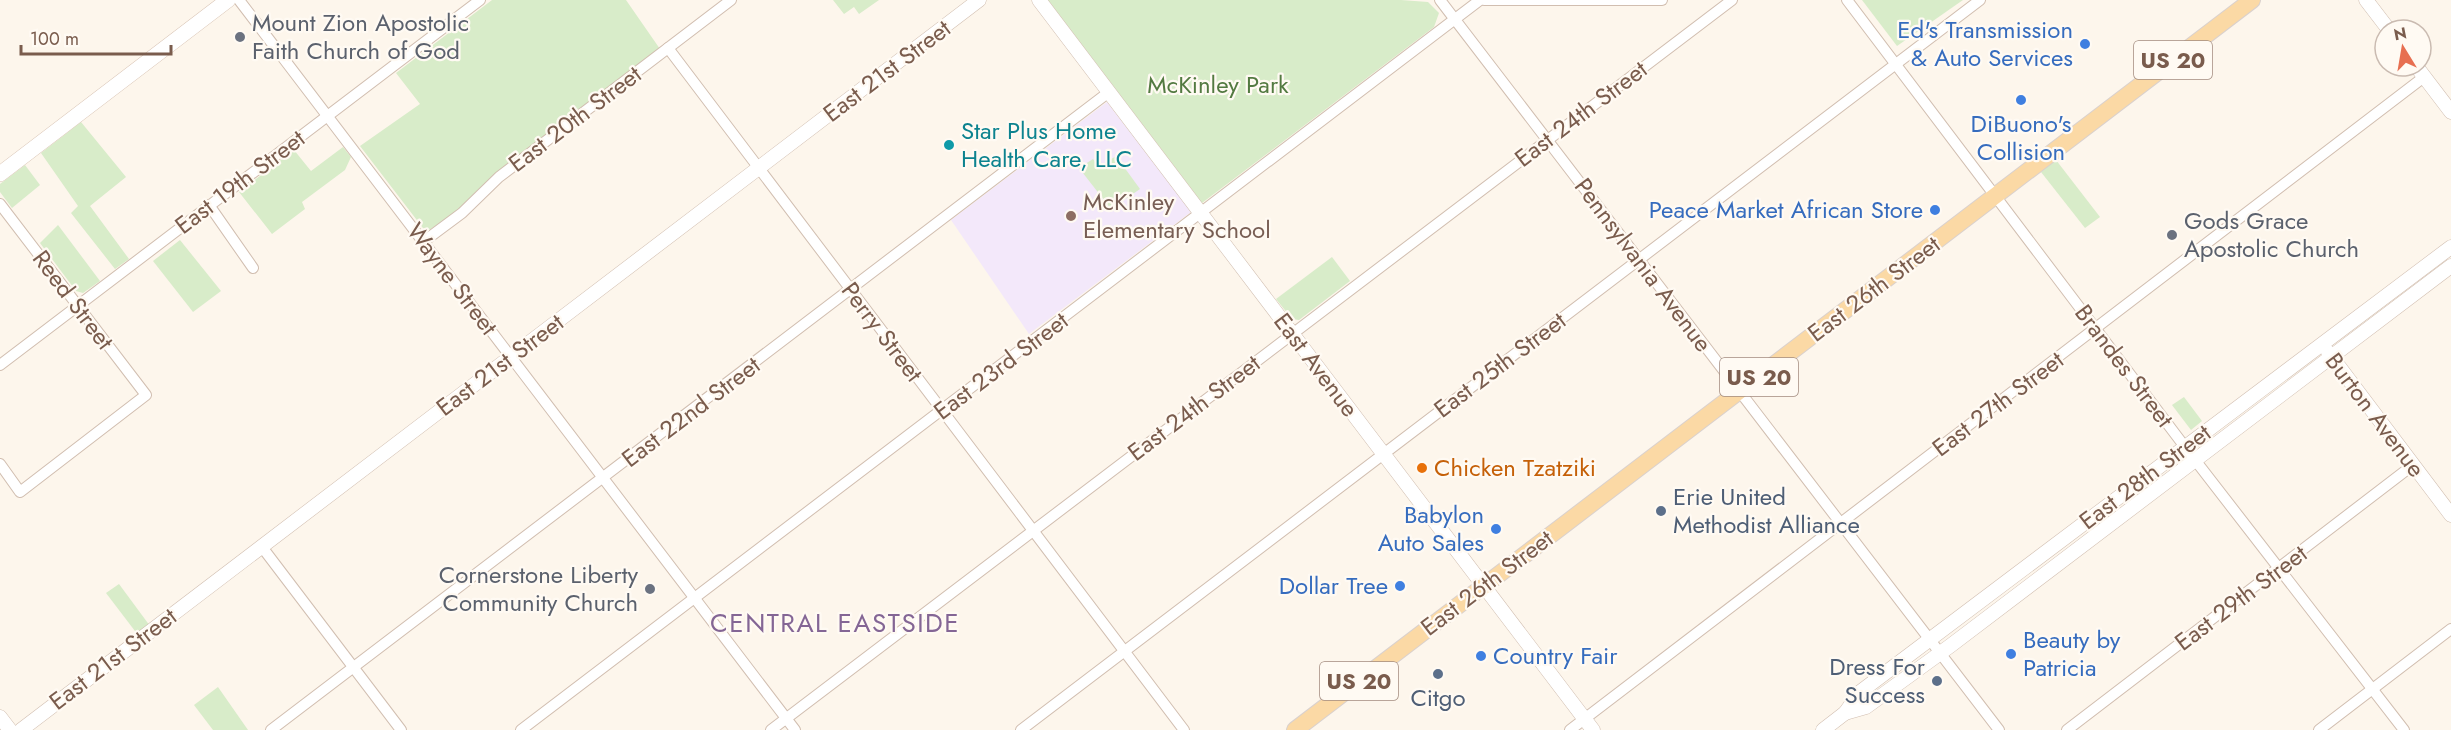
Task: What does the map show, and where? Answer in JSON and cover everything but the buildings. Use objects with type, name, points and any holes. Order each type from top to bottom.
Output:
[{"type":"main road","points":[[0,174],[228,0]]},
{"type":"main road","name":"East 26th Street","points":[[1295,730],[2252,0]]},
{"type":"street","name":"Wayne Street","points":[[239,0],[795,730]]},
{"type":"street","name":"East 19th Street","points":[[0,365],[480,0]]},
{"type":"street","name":"East 20th Street","points":[[423,242],[462,213],[500,177],[731,0]]},
{"type":"street","name":"East 21st Street","points":[[21,730],[980,0]]},
{"type":"street","name":"East Avenue","points":[[1039,0],[1589,724]]},
{"type":"street","name":"Pennsylvania Avenue","points":[[1440,0],[1999,730]]},
{"type":"street","name":"East 23rd Street","points":[[521,730],[1201,214],[1455,18],[1482,0]]},
{"type":"street","points":[[1482,0],[1662,0]]},
{"type":"street","name":"East 24th Street","points":[[771,730],[1547,138],[1732,0]]},
{"type":"street","name":"Brandes Street","points":[[1847,0],[2096,330],[2404,730]]},
{"type":"street","name":"East 25th Street","points":[[1021,730],[1980,0]]},
{"type":"street","points":[[2366,0],[2380,18]]},
{"type":"street","name":"Perry Street","points":[[668,48],[1184,730]]},
{"type":"street","name":"East 27th Street","points":[[1570,730],[1589,724],[1841,524],[2096,330],[2411,78]]},
{"type":"street","points":[[2425,78],[2451,112]]},
{"type":"street","name":"East 22nd Street","points":[[271,730],[851,291],[1109,92]]},
{"type":"street","name":"Reed Street","points":[[0,204],[146,395],[21,492],[0,464]]},
{"type":"street","points":[[209,205],[253,268]]},
{"type":"street","name":"East 28th Street","points":[[1823,730],[1845,713],[1860,692],[2186,447],[2321,342],[2451,247]]},
{"type":"street","name":"East 28th Street","points":[[1845,713],[1866,707],[1940,653],[2332,357],[2449,272]]},
{"type":"street","name":"Burton Avenue","points":[[2321,342],[2451,516]]},
{"type":"street","name":"East 29th Street","points":[[2067,730],[2414,465]]},
{"type":"street","points":[[262,547],[401,730]]},
{"type":"street","points":[[2319,730],[2451,629]]},
{"type":"street","points":[[0,717],[10,730]]},
{"type":"shaded area","name":"McKinley Elementary School","points":[[1107,102],[1191,212],[1029,334],[951,220]]},
{"type":"green space","points":[[492,0],[626,0],[660,49],[508,163],[454,214],[426,232],[360,146],[420,104],[396,73]]},
{"type":"green space","points":[[833,0],[879,0],[859,14],[854,7],[844,14]]},
{"type":"green space","name":"McKinley Park","points":[[1048,0],[1401,0],[1428,2],[1439,13],[1434,27],[1202,203]]},
{"type":"green space","points":[[1862,0],[1963,0],[1897,46]]},
{"type":"green space","points":[[81,122],[126,177],[90,206],[129,259],[115,269],[71,213],[78,206],[41,153]]},
{"type":"green space","points":[[343,147],[351,157],[345,170],[302,202],[305,209],[272,234],[239,192],[294,150],[311,171]]},
{"type":"green space","points":[[1116,156],[1140,189],[1111,209],[1079,168],[1093,159],[1099,167]]},
{"type":"green space","points":[[2056,160],[2100,217],[2085,228],[2041,172]]},
{"type":"green space","points":[[25,165],[40,185],[12,208],[0,192],[0,184]]},
{"type":"green space","points":[[58,225],[100,281],[83,293],[76,291],[40,243]]},
{"type":"green space","points":[[180,240],[221,291],[193,312],[153,261]]},
{"type":"green space","points":[[1332,257],[1350,281],[1299,320],[1292,319],[1276,299]]},
{"type":"green space","points":[[2184,397],[2202,421],[2191,430],[2172,405]]},
{"type":"green space","points":[[119,584],[150,626],[138,635],[106,593]]},
{"type":"green space","points":[[218,687],[248,730],[213,730],[194,705]]},
{"type":"place","name":"Mount Zion Apostolic Faith Church of God","points":[[240,37]]},
{"type":"place","name":"Ed's Transmission & Auto Services","points":[[2085,44]]},
{"type":"place","name":"DiBuono's Collision","points":[[2021,100]]},
{"type":"place","name":"Star Plus Home Health Care, LLC","points":[[949,145]]},
{"type":"place","name":"Peace Market African Store","points":[[1935,210]]},
{"type":"place","name":"McKinley Elementary School","points":[[1071,216]]},
{"type":"place","name":"Gods Grace Apostolic Church","points":[[2172,235]]},
{"type":"place","name":"Chicken Tzatziki","points":[[1422,468]]},
{"type":"place","name":"Erie United Methodist Alliance","points":[[1661,511]]},
{"type":"place","name":"Babylon Auto Sales","points":[[1496,529]]},
{"type":"place","name":"Dollar Tree","points":[[1400,586]]},
{"type":"place","name":"Cornerstone Liberty Community Church","points":[[650,589]]},
{"type":"place","name":"Beauty by Patricia","points":[[2011,654]]},
{"type":"place","name":"Country Fair","points":[[1481,656]]},
{"type":"place","name":"Citgo","points":[[1438,674]]},
{"type":"place","name":"Dress For Success","points":[[1937,681]]},
{"type":"district","name":"CENTRAL EASTSIDE","points":[[835,623]]}]
